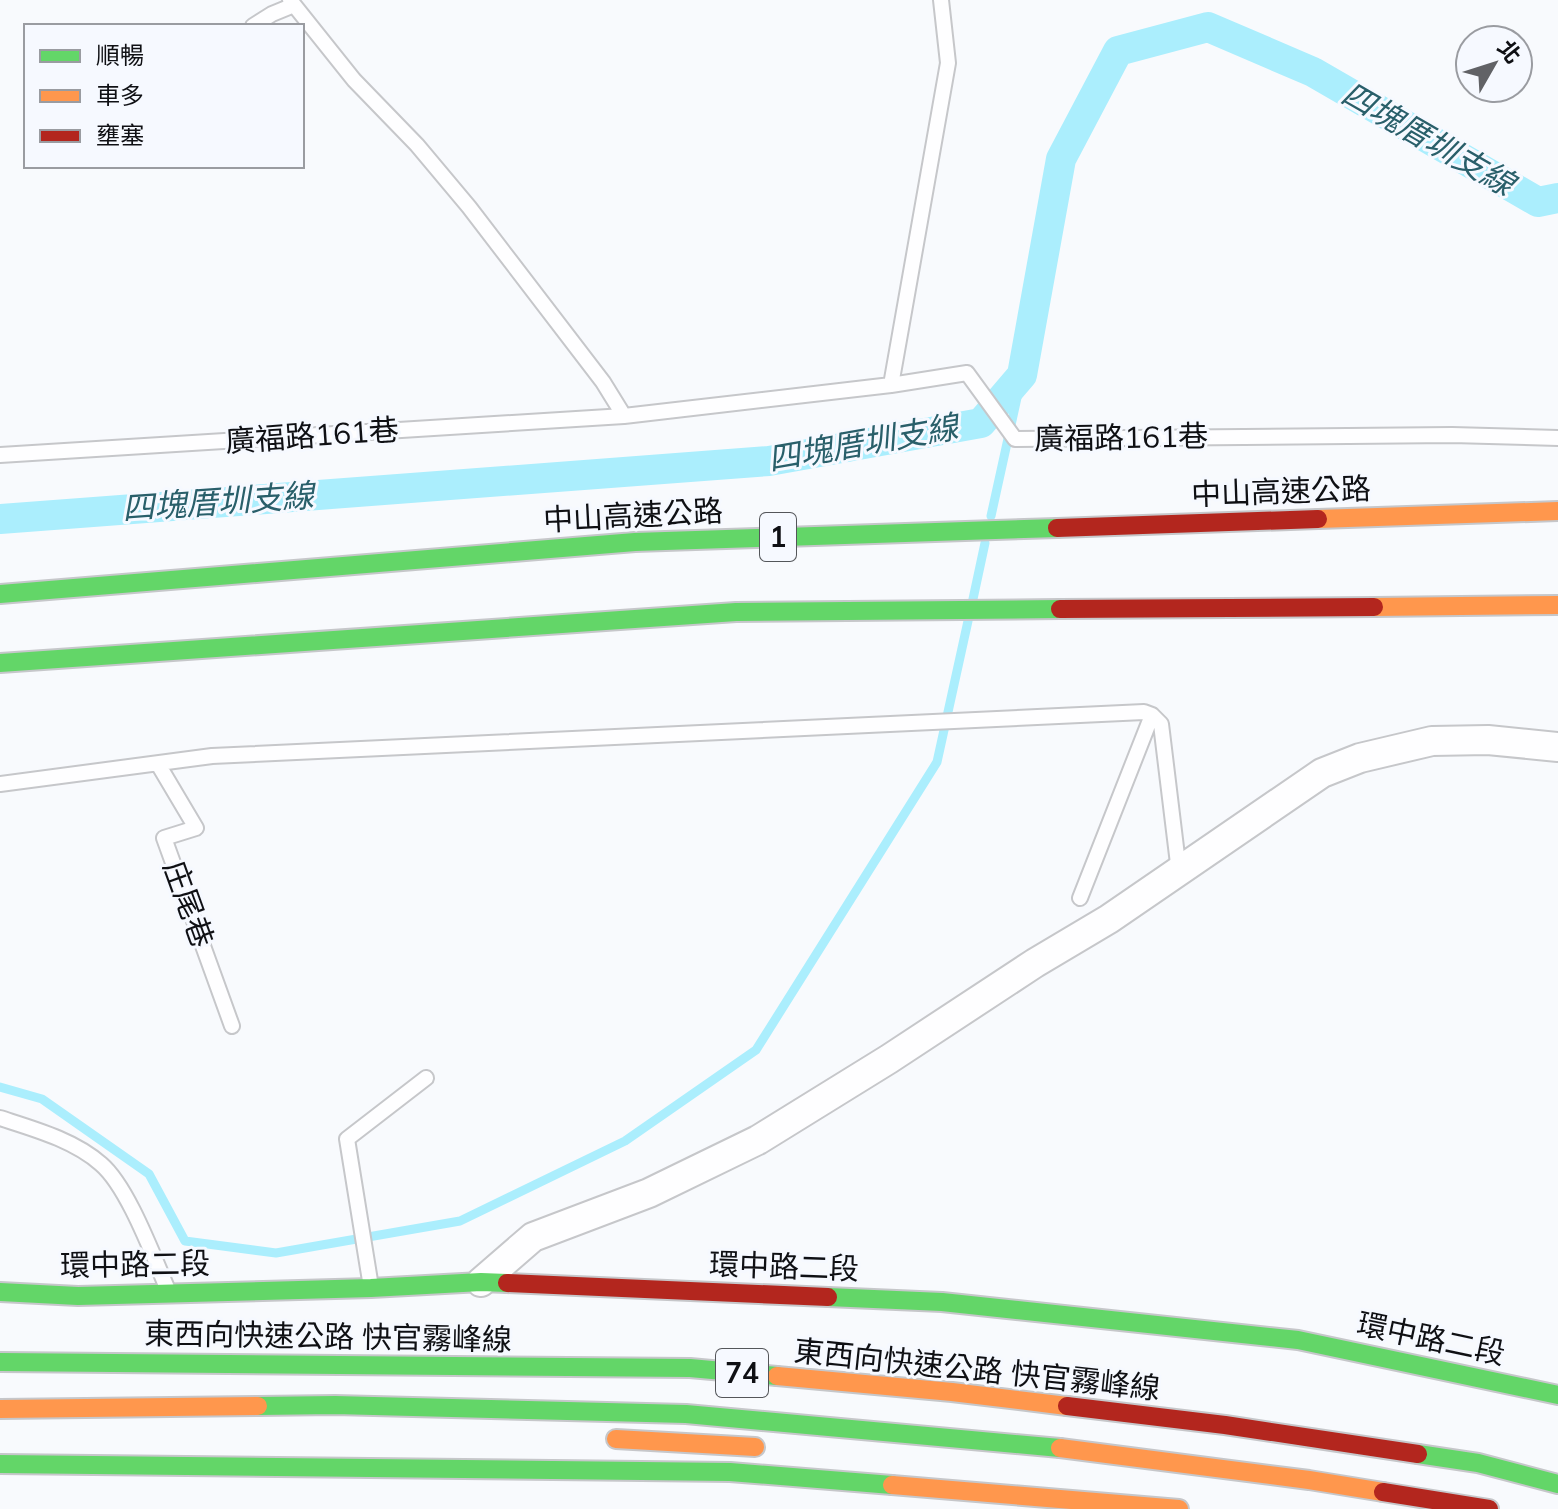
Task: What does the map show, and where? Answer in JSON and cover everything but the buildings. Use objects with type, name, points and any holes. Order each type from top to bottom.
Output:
[{"type":"main road","name":"中山高速公路","points":[[0,594],[635,542],[1558,511]]},
{"type":"main road","points":[[0,663],[736,612],[1558,605]]},
{"type":"main road","name":"環中路二段","points":[[0,1292],[78,1296],[481,1282],[942,1302],[1298,1340],[1558,1395]]},
{"type":"main road","name":"東西向快速公路 快官霧峰線","points":[[0,1362],[690,1368],[983,1396],[1225,1425],[1478,1463],[1558,1484]]},
{"type":"main road","points":[[0,1409],[335,1405],[686,1414],[1065,1448],[1309,1480],[1489,1509]]},
{"type":"main road","points":[[604,1438],[778,1448]]},
{"type":"main road","points":[[1478,1463],[1558,1468]]},
{"type":"main road","points":[[0,1464],[730,1472],[1179,1509]]},
{"type":"street","points":[[481,1282],[533,1237],[649,1193],[758,1140],[1109,919],[1322,773],[1360,758],[1432,741],[1488,740],[1558,747]]},
{"type":"lane","points":[[891,385],[948,63],[941,0]]},
{"type":"lane","points":[[256,24],[292,3],[354,80],[417,145],[469,207],[603,382],[624,416]]},
{"type":"lane","name":"廣福路161巷","points":[[0,455],[624,416],[891,385],[967,373],[1015,439],[1452,435],[1558,438]]},
{"type":"lane","points":[[0,784],[212,756],[1144,712],[1161,724],[1179,873]]},
{"type":"lane","points":[[1080,898],[1152,715]]},
{"type":"lane","name":"庄尾巷","points":[[158,764],[196,828],[164,838],[232,1026]]},
{"type":"lane","points":[[371,1288],[347,1139],[426,1078]]},
{"type":"lane","points":[[0,1118],[35,1129],[85,1151],[104,1166],[125,1195],[169,1293]]},
{"type":"waterway","name":"四塊厝圳支線","points":[[0,519],[769,461],[981,423],[1022,375],[1061,159],[1118,51],[1208,27],[1313,72],[1538,202],[1558,198]]},
{"type":"waterway","points":[[991,516],[1022,375]]},
{"type":"waterway","points":[[973,599],[985,543]]},
{"type":"waterway","points":[[0,1087],[42,1099],[149,1174],[185,1241],[276,1253],[460,1221],[625,1141],[756,1050],[937,762],[968,621]]},
{"type":"traffic: fast","points":[[0,594],[635,542],[1057,528]]},
{"type":"traffic: fast","points":[[0,663],[736,612],[1060,609]]},
{"type":"traffic: fast","points":[[0,1292],[78,1296],[507,1283]]},
{"type":"traffic: fast","points":[[828,1297],[942,1302],[1298,1340],[1558,1395]]},
{"type":"traffic: fast","points":[[0,1362],[690,1368],[777,1376]]},
{"type":"traffic: fast","points":[[258,1406],[335,1405],[686,1414],[1060,1448]]},
{"type":"traffic: fast","points":[[1418,1454],[1478,1463],[1558,1484]]},
{"type":"traffic: fast","points":[[0,1464],[730,1472],[892,1485]]},
{"type":"traffic: slow","points":[[1318,519],[1558,511]]},
{"type":"traffic: slow","points":[[1374,607],[1558,605]]},
{"type":"traffic: slow","points":[[777,1376],[1067,1406]]},
{"type":"traffic: slow","points":[[0,1409],[258,1406]]},
{"type":"traffic: slow","points":[[616,1439],[755,1447]]},
{"type":"traffic: slow","points":[[1060,1448],[1383,1492]]},
{"type":"traffic: slow","points":[[892,1485],[1179,1509]]},
{"type":"traffic: jam","points":[[1057,528],[1318,519]]},
{"type":"traffic: jam","points":[[1060,609],[1374,607]]},
{"type":"traffic: jam","points":[[507,1283],[828,1297]]},
{"type":"traffic: jam","points":[[1067,1406],[1225,1425],[1418,1454]]},
{"type":"traffic: jam","points":[[1383,1492],[1489,1509]]}]
